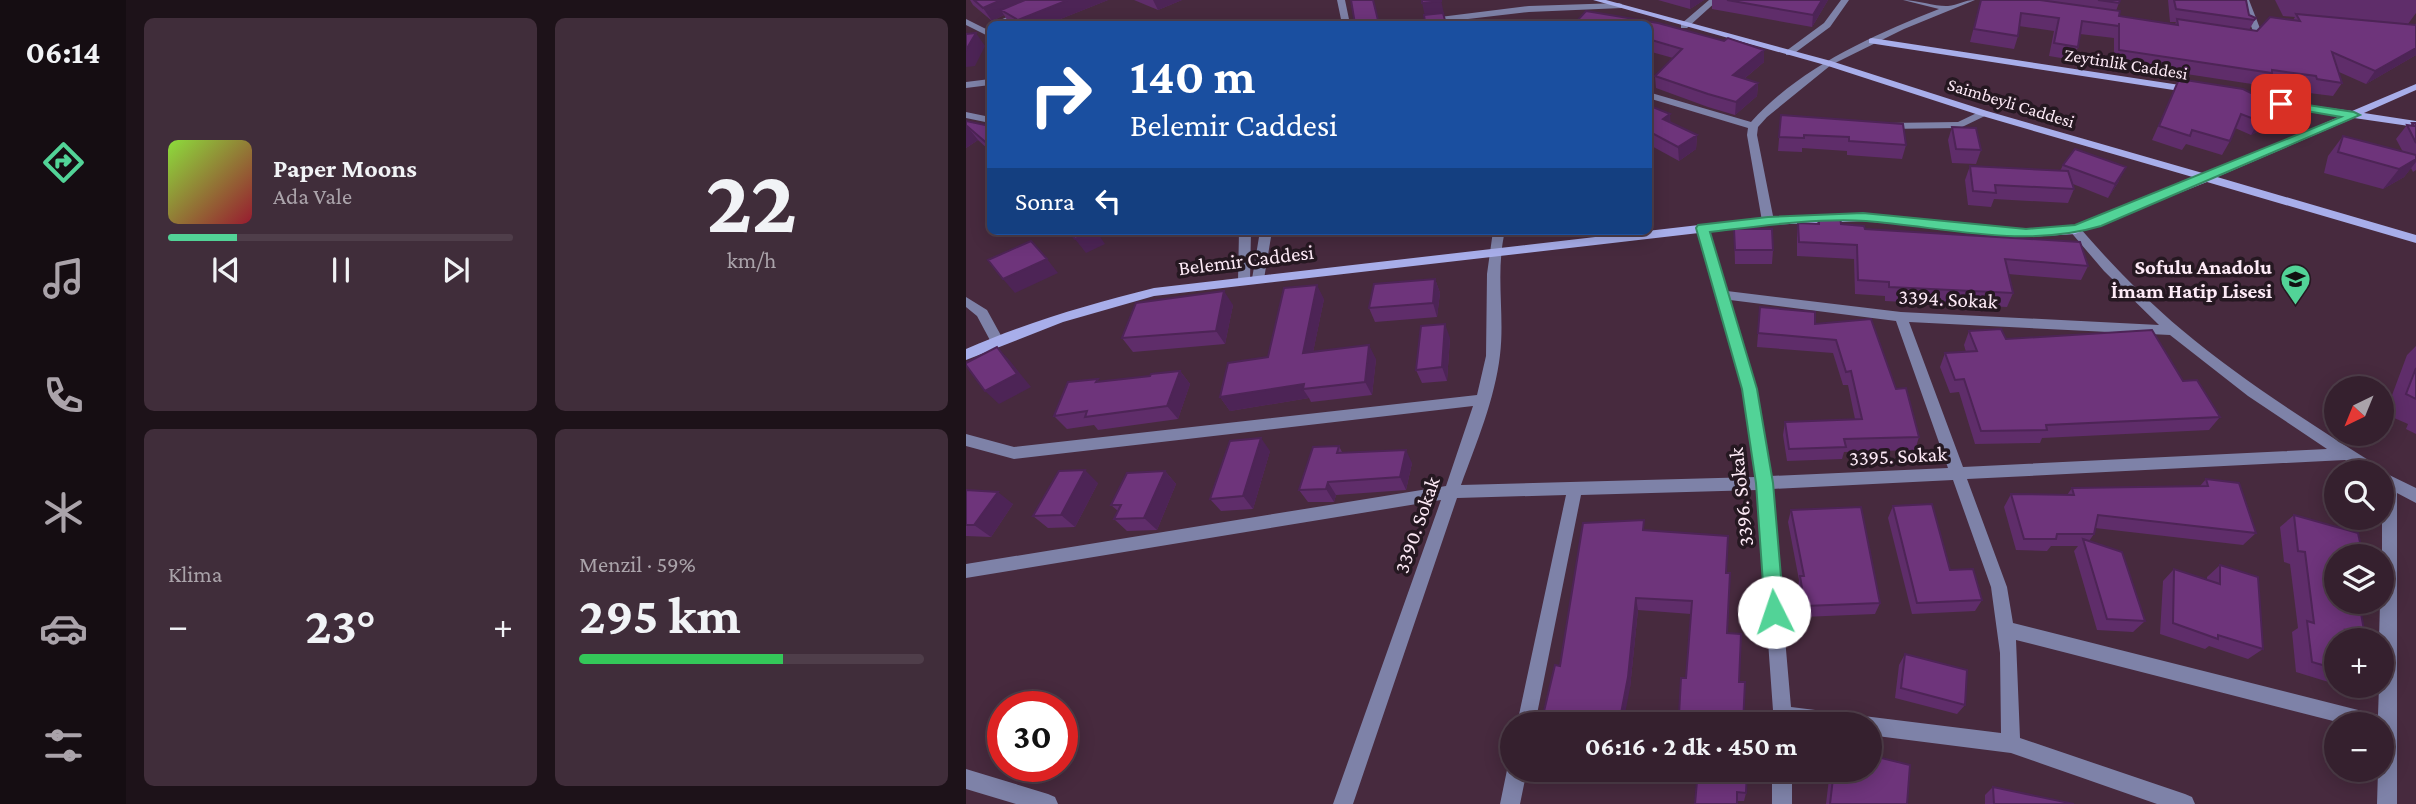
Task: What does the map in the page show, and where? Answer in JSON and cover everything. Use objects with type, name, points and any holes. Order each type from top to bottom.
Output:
[{"type":"street","points":[[1002,21],[1053,0]]},
{"type":"street","points":[[1341,0],[1345,21]]},
{"type":"street","name":"Saimbeyli Caddesi","points":[[1597,0],[1828,63],[1983,113],[2416,239]]},
{"type":"street","points":[[1685,26],[1714,0]]},
{"type":"street","points":[[1789,52],[1827,25],[1845,0]]},
{"type":"street","points":[[1907,0],[1949,9]]},
{"type":"street","points":[[1768,221],[1755,162],[1753,126],[1763,115],[1828,63],[1872,41],[1970,0]]},
{"type":"street","points":[[2234,37],[2253,36],[2257,31],[2245,0]]},
{"type":"street","points":[[1469,3],[1474,20],[1553,8],[1619,6]]},
{"type":"street","points":[[2253,18],[2264,19]]},
{"type":"street","points":[[966,22],[987,29]]},
{"type":"street","name":"Zeytinlik Caddesi","points":[[1872,41],[2207,93]]},
{"type":"street","points":[[966,85],[987,82]]},
{"type":"street","name":"Belemir Caddesi","points":[[1652,234],[1768,221],[1863,217],[2026,233],[2075,230],[2204,179],[2416,87]]},
{"type":"street","points":[[1652,96],[1753,126]]},
{"type":"street","points":[[2234,97],[2416,124]]},
{"type":"street","points":[[1871,125],[1942,127],[1960,125],[1983,113]]},
{"type":"street","points":[[966,115],[987,119]]},
{"type":"street","points":[[1763,115],[1784,118]]},
{"type":"street","name":"3396. Sokak","points":[[1703,228],[1749,389],[1765,483],[1782,712]]},
{"type":"street","points":[[2075,230],[2128,290],[2171,330],[2257,395],[2355,460]]},
{"type":"street","points":[[1244,281],[1245,235]]},
{"type":"street","points":[[1258,279],[1265,235]]},
{"type":"street","name":"3390. Sokak","points":[[1343,804],[1482,400],[1494,350],[1493,252],[1498,235]]},
{"type":"street","name":"Belemir Caddesi","points":[[966,355],[997,341],[1135,297],[1258,279],[1642,235]]},
{"type":"street","name":"3394. Sokak","points":[[1724,295],[1901,317],[2171,330]]},
{"type":"street","points":[[966,301],[982,313],[997,341]]},
{"type":"street","points":[[1901,317],[1999,587],[2006,629],[2011,744]]},
{"type":"street","points":[[966,440],[1014,453],[1482,400]]},
{"type":"street","name":"3395. Sokak","points":[[966,571],[1451,492],[1765,483],[2346,454]]},
{"type":"street","points":[[2394,484],[2416,496]]},
{"type":"street","points":[[1529,712],[1576,488]]},
{"type":"street","points":[[2383,530],[2387,712]]},
{"type":"street","points":[[2006,629],[2332,712]]},
{"type":"street","points":[[1882,728],[2011,744],[2185,804]]},
{"type":"street","points":[[966,779],[1048,804]]},
{"type":"street","points":[[1510,804],[1515,782]]},
{"type":"street","points":[[1782,782],[1782,804]]},
{"type":"street","points":[[2387,782],[2387,804]]},
{"type":"building","points":[[974,0],[1001,0],[983,8]]},
{"type":"building","points":[[1025,0],[1068,0],[1018,20],[1001,10]]},
{"type":"building","points":[[1351,0],[1373,0],[1378,21],[1354,21]]},
{"type":"building","points":[[1422,0],[1441,0],[1441,1],[1422,3]]},
{"type":"building","points":[[1727,0],[1822,0],[1813,15]]},
{"type":"building","points":[[1981,0],[2040,0],[2120,11],[2119,16],[2178,25],[2177,19],[2257,31],[2270,17],[2300,21],[2296,14],[2416,25],[2416,48],[2375,71],[2332,52],[2342,83],[2317,79],[2316,76],[2272,70],[2272,73],[2119,50],[2119,26],[2082,21],[2078,47],[2054,43],[2059,18],[2021,13],[2018,36],[1974,29]]},
{"type":"building","points":[[2098,0],[2120,0],[2119,3]]},
{"type":"building","points":[[2174,0],[2246,0],[2249,15],[2256,18],[2254,20],[2176,9]]},
{"type":"building","points":[[1586,11],[1646,21],[1577,21]]},
{"type":"building","points":[[1443,13],[1445,21],[1425,21],[1424,15]]},
{"type":"building","points":[[1652,22],[1724,41],[1728,38],[1764,50],[1733,75],[1758,83],[1736,102],[1655,76],[1682,49],[1652,40]]},
{"type":"building","points":[[976,33],[966,50],[966,34]]},
{"type":"building","points":[[2179,79],[2243,89],[2284,109],[2259,121],[2241,114],[2230,141],[2192,130],[2190,136],[2159,126]]},
{"type":"building","points":[[1652,107],[1670,114],[1663,119],[1697,135],[1678,147],[1652,133]]},
{"type":"building","points":[[1781,115],[1903,124],[1906,145],[1849,141],[1849,137],[1779,137]]},
{"type":"building","points":[[966,121],[987,125],[987,143],[967,126]]},
{"type":"building","points":[[2412,123],[2416,123],[2416,143],[2407,125],[2414,126]]},
{"type":"building","points":[[1952,127],[1976,128],[1981,150],[1956,149]]},
{"type":"building","points":[[2343,136],[2416,155],[2416,159],[2399,169],[2338,152]]},
{"type":"building","points":[[2075,149],[2126,167],[2115,184],[2063,165]]},
{"type":"building","points":[[1970,166],[2068,171],[2074,189],[1995,185],[1996,193],[1973,191]]},
{"type":"building","points":[[1819,215],[1840,216],[1841,224],[1864,226],[1865,229],[2080,242],[2088,266],[2005,259],[2013,293],[1889,287],[1889,282],[1858,280],[1857,245],[1799,242],[1798,223],[1819,224]]},
{"type":"building","points":[[1734,229],[1772,229],[1773,250],[1735,250]]},
{"type":"building","points":[[1031,241],[1047,259],[1003,279],[988,260]]},
{"type":"building","points":[[1435,279],[1433,303],[1369,308],[1374,284]]},
{"type":"building","points":[[1317,285],[1303,353],[1369,345],[1365,382],[1303,389],[1304,384],[1220,397],[1228,363],[1268,357],[1284,288]]},
{"type":"building","points":[[1224,291],[1216,331],[1122,338],[1136,303]]},
{"type":"building","points":[[1760,307],[1815,312],[1815,324],[1871,319],[1896,389],[1906,388],[1919,437],[1844,439],[1846,447],[1789,449],[1785,422],[1862,419],[1851,371],[1846,372],[1836,340],[1758,333]]},
{"type":"building","points":[[1445,324],[1442,367],[1416,370],[1421,326]]},
{"type":"building","points":[[2001,329],[2006,339],[2152,330],[2183,381],[2197,380],[2220,417],[2046,425],[2047,430],[1981,431],[1964,379],[1955,380],[1945,353],[1977,351],[1969,331]]},
{"type":"building","points":[[997,347],[1017,374],[985,391],[966,363]]},
{"type":"building","points":[[2416,368],[2416,399],[2406,394]]},
{"type":"building","points":[[1180,371],[1167,406],[1085,417],[1087,411],[1054,416],[1068,382],[1098,379],[1096,382]]},
{"type":"building","points":[[1261,438],[1243,496],[1210,499],[1230,441]]},
{"type":"building","points":[[1339,446],[1337,453],[1406,450],[1400,477],[1328,482],[1326,489],[1299,490],[1313,447]]},
{"type":"building","points":[[1085,470],[1061,515],[1033,516],[1059,471]]},
{"type":"building","points":[[1165,471],[1144,518],[1114,519],[1121,505],[1111,505],[1127,473]]},
{"type":"building","points":[[2206,479],[2239,483],[2256,533],[2098,515],[2094,534],[2057,534],[2056,539],[2024,539],[2011,494],[2074,495],[2072,488],[2208,486]]},
{"type":"building","points":[[966,490],[998,492],[974,525],[966,525]]},
{"type":"building","points":[[1932,504],[1950,570],[1973,569],[1982,600],[1917,603],[1893,506]]},
{"type":"building","points":[[1861,507],[1880,603],[1805,606],[1800,576],[1804,576],[1791,510]]},
{"type":"building","points":[[2294,515],[2324,523],[2324,530],[2358,533],[2360,544],[2324,544],[2324,614],[2361,614],[2364,628],[2324,628],[2324,666],[2312,662],[2307,621],[2314,623],[2305,552],[2298,551]]},
{"type":"building","points":[[1644,520],[1643,530],[1728,536],[1726,573],[1730,573],[1727,633],[1741,634],[1739,682],[1745,682],[1744,712],[1679,712],[1681,678],[1686,678],[1692,601],[1636,598],[1628,677],[1621,712],[1544,712],[1555,665],[1560,666],[1583,523]]},
{"type":"building","points":[[2083,539],[2122,552],[2145,621],[2107,619]]},
{"type":"building","points":[[2220,565],[2258,577],[2263,649],[2218,635],[2218,639],[2173,623],[2174,569],[2220,584]]},
{"type":"building","points":[[1905,654],[1967,670],[1965,705],[1901,688]]},
{"type":"building","points":[[1882,758],[1910,765],[1907,804],[1830,804],[1833,782],[1882,782]]},
{"type":"building","points":[[1697,782],[1746,782],[1746,793],[1737,792],[1737,804],[1695,804]]},
{"type":"building","points":[[1993,787],[2074,804],[1994,804]]},
{"type":"place","name":"Sofulu Anadolu İmam Hatip Lisesi","points":[[2295,306]]},
{"type":"route","points":[[1774,612],[1765,483],[1749,389],[1703,228],[1793,219],[1863,217],[2026,233],[2075,230],[2354,115],[2281,104]]}]
